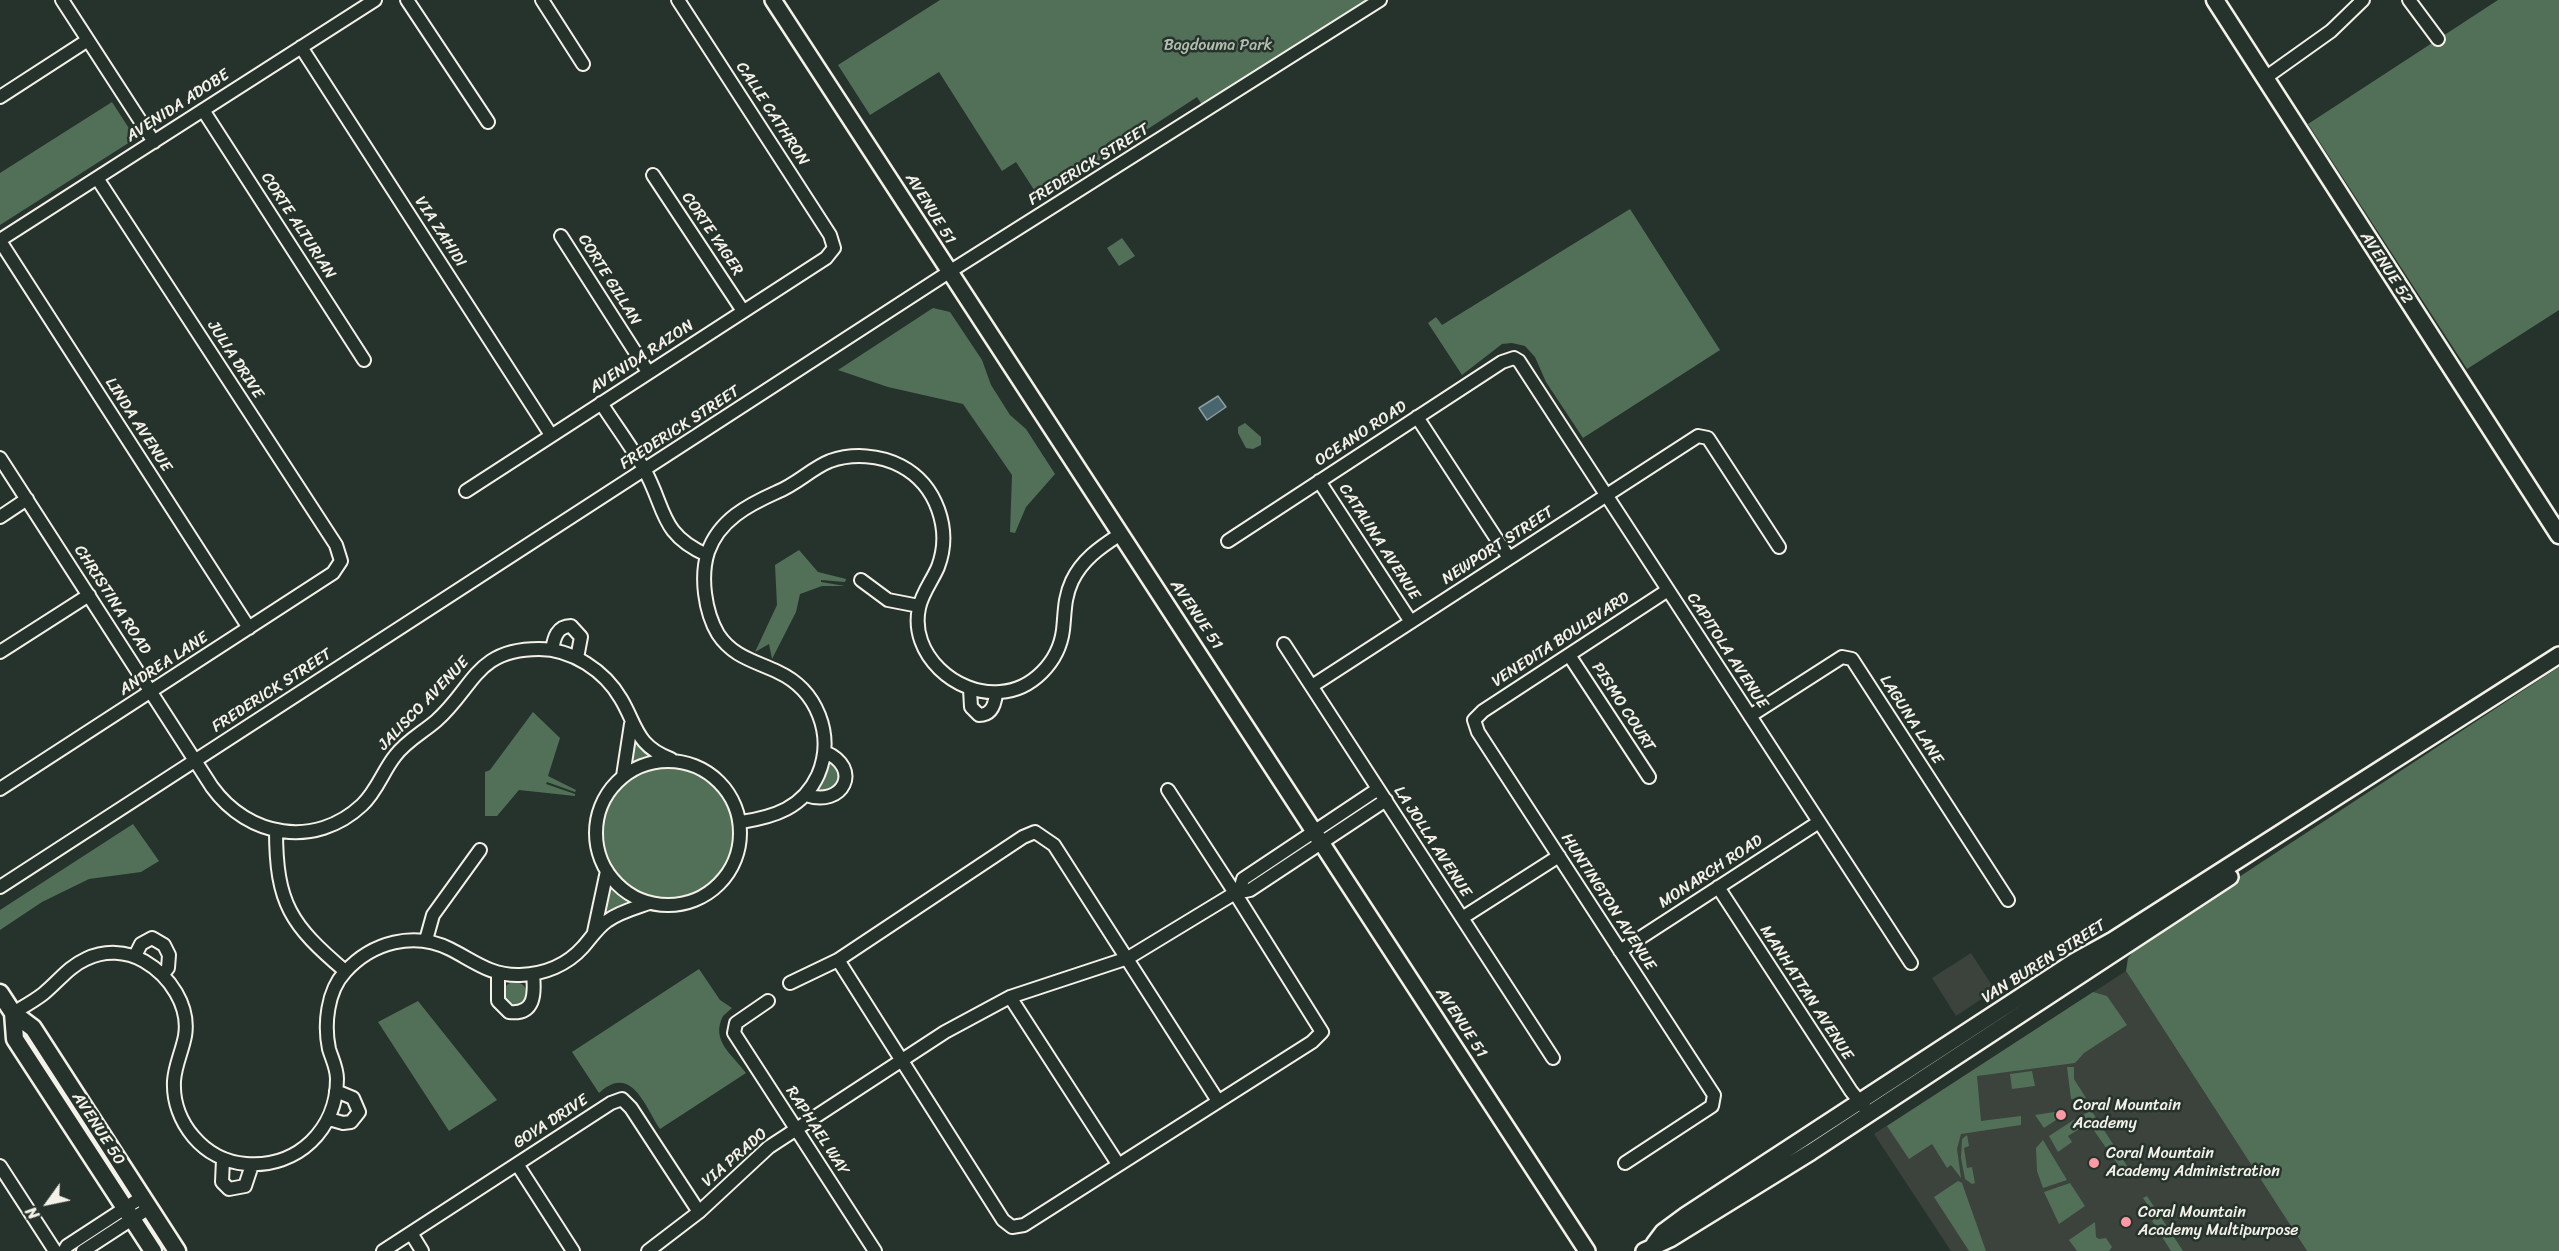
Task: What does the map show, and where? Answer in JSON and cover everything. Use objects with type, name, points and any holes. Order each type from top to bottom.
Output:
[{"type":"main road","name":"AVENUE 52","points":[[2215,0],[2559,535]]},
{"type":"main road","name":"AVENUE 50","points":[[0,993],[13,1013],[33,1028],[177,1251]]},
{"type":"main road","name":"AVENUE 50","points":[[13,1013],[15,1039],[153,1251]]},
{"type":"street","points":[[62,0],[153,142]]},
{"type":"street","name":"AVENIDA ADOBE","points":[[0,241],[375,0]]},
{"type":"street","points":[[407,0],[488,123]]},
{"type":"street","points":[[542,0],[583,64]]},
{"type":"street","name":"CALLE CATHRON","points":[[678,0],[830,235],[834,248]]},
{"type":"street","name":"AVENUE 51","points":[[773,0],[1587,1251]]},
{"type":"street","name":"FREDERICK STREET","points":[[0,887],[949,272],[1380,0]]},
{"type":"street","points":[[2265,78],[2331,31],[2363,0]]},
{"type":"street","points":[[2409,0],[2438,39]]},
{"type":"street","points":[[0,97],[88,40]]},
{"type":"street","name":"VIA ZAHIDI","points":[[301,47],[552,435]]},
{"type":"street","name":"CORTE ALTURIAN","points":[[203,110],[364,360]]},
{"type":"street","name":"CORTE YAGER","points":[[653,175],[743,311]]},
{"type":"street","name":"JULIA DRIVE","points":[[97,178],[336,545],[341,561]]},
{"type":"street","name":"CORTE GILLAN","points":[[561,236],[648,372]]},
{"type":"street","name":"LINDA AVENUE","points":[[0,241],[249,628]]},
{"type":"street","name":"AVENIDA RAZON","points":[[466,491],[826,258],[834,248]]},
{"type":"street","name":"OCEANO ROAD","points":[[1228,541],[1502,362],[1514,358]]},
{"type":"street","name":"CAPITOLA AVENUE","points":[[1514,358],[1523,367],[1911,963]]},
{"type":"street","points":[[601,403],[644,470],[667,523],[683,543],[707,555]]},
{"type":"street","points":[[1417,417],[1509,558]]},
{"type":"street","name":"NEWPORT STREET","points":[[1312,686],[1606,495],[1703,435],[1712,444],[1779,547]]},
{"type":"street","points":[[741,822],[776,815],[806,795],[818,775],[825,752],[822,722],[817,709],[803,690],[779,672],[738,655],[718,634],[708,610],[704,585],[707,555],[722,527],[747,506],[794,485],[830,462],[852,457],[871,456],[909,471],[926,488],[940,512],[942,552],[919,606],[920,633],[926,652],[942,671],[970,688],[996,693],[1025,685],[1046,669],[1061,641],[1064,602],[1073,578],[1089,556],[1119,535]]},
{"type":"street","name":"CHRISTINA ROAD","points":[[0,458],[195,761]]},
{"type":"street","name":"CATALINA AVENUE","points":[[1319,481],[1411,622]]},
{"type":"street","points":[[0,517],[27,499]]},
{"type":"street","name":"ANDREA LANE","points":[[0,789],[333,573],[341,561]]},
{"type":"street","points":[[861,580],[888,600],[919,606]]},
{"type":"street","name":"VENEDITA BOULEVARD","points":[[1474,720],[1483,711],[1668,590]]},
{"type":"street","points":[[0,652],[89,595]]},
{"type":"street","points":[[552,650],[558,632],[562,627],[571,626],[579,631],[581,637],[577,658]]},
{"type":"street","name":"LA JOLLA AVENUE","points":[[1284,644],[1553,1058]]},
{"type":"street","name":"JALISCO AVENUE","points":[[195,761],[231,810],[256,825],[276,830],[311,830],[334,823],[369,798],[399,750],[436,720],[481,668],[510,653],[552,650],[577,658],[608,681],[622,700],[631,723],[646,743],[671,759]]},
{"type":"street","name":"PISMO COURT","points":[[1569,655],[1649,777]]},
{"type":"street","name":"VAN BUREN STREET","points":[[1649,1248],[1670,1239],[2043,1002],[2443,736],[2460,720],[2559,655]]},
{"type":"street","name":"LAGUNA LANE","points":[[1750,716],[1842,657],[1852,659],[2008,900]]},
{"type":"street","points":[[970,688],[971,707],[979,715],[986,715],[992,710],[996,693]]},
{"type":"street","name":"HUNTINGTON AVENUE","points":[[1474,720],[1478,732],[1710,1089],[1715,1101],[1706,1110],[1625,1163]]},
{"type":"street","name":"VAN BUREN STREET","points":[[1649,1248],[1663,1232],[1686,1215],[2075,961],[2122,934],[2451,723],[2460,720]]},
{"type":"street","points":[[623,776],[631,723]]},
{"type":"street","points":[[806,795],[818,799],[828,798],[837,794],[844,784],[846,771],[842,763],[825,752]]},
{"type":"street","points":[[13,1013],[43,993],[68,969],[87,958],[114,953],[135,956],[163,974],[179,998],[185,1019],[184,1039],[175,1070],[176,1103],[192,1136],[223,1160],[252,1165],[276,1161],[298,1154],[314,1140],[329,1119],[336,1091],[337,1075],[328,1043],[327,1020],[332,994],[345,971],[381,946],[401,940],[426,940],[498,974],[533,974],[550,969],[567,960],[583,947],[594,932],[614,917],[649,903],[682,904],[695,900],[717,886],[733,863],[739,847],[741,822],[729,795],[708,773],[696,766],[671,759],[646,765],[623,776],[607,795],[597,817],[598,846],[607,871],[625,890],[649,903]]},
{"type":"street","points":[[1318,836],[1378,789]]},
{"type":"street","points":[[838,960],[1003,1220],[1012,1227],[1024,1225],[1312,1042],[1322,1032],[1238,892],[1168,790]]},
{"type":"street","points":[[1318,836],[1386,800]]},
{"type":"street","name":"MONARCH ROAD","points":[[1620,951],[1819,822]]},
{"type":"street","points":[[276,830],[278,875],[286,904],[304,934],[345,971]]},
{"type":"street","points":[[790,983],[838,960],[1023,837],[1035,832],[1054,845],[1218,1101]]},
{"type":"street","name":"VIA PRADO","points":[[648,1251],[699,1212],[750,1162],[796,1129],[979,1012],[1010,997],[1128,958],[1238,892],[1250,890],[1318,836]]},
{"type":"street","points":[[426,940],[434,915],[480,850]]},
{"type":"street","points":[[1462,918],[1559,856]]},
{"type":"street","points":[[594,932],[607,871]]},
{"type":"street","name":"MANHATTAN AVENUE","points":[[1718,887],[1859,1102],[1870,1114]]},
{"type":"street","points":[[135,956],[145,940],[152,938],[159,940],[170,955],[168,968],[163,974]]},
{"type":"street","points":[[2043,1002],[2058,1000],[2111,965]]},
{"type":"street","points":[[498,974],[498,1001],[509,1012],[517,1013],[525,1011],[533,1000],[533,974]]},
{"type":"street","points":[[1010,997],[1118,1164]]},
{"type":"street","name":"RAPHAEL WAY","points":[[768,1001],[733,1027],[738,1039],[875,1251]]},
{"type":"street","points":[[329,1119],[343,1123],[351,1122],[358,1112],[353,1098],[336,1091]]},
{"type":"street","name":"GOYA DRIVE","points":[[383,1251],[611,1103],[622,1099],[632,1108],[699,1212]]},
{"type":"street","points":[[223,1160],[222,1182],[229,1189],[245,1186],[252,1165]]},
{"type":"street","points":[[517,1164],[573,1251]]},
{"type":"street","points":[[0,1166],[55,1251]]},
{"type":"street","points":[[82,1251],[145,1203]]},
{"type":"street","points":[[64,1251],[67,1246],[129,1214]]},
{"type":"street","points":[[411,1233],[422,1251]]},
{"type":"shaded area","points":[[1971,953],[1995,990],[1956,1016],[1932,978]]},
{"type":"shaded area","name":"Coral Mountain Academy","points":[[2126,971],[2307,1251],[1951,1251],[1874,1134]]},
{"type":"green space","name":"Bagdouma Park","points":[[940,0],[1371,0],[1204,108],[1197,97],[1040,199],[1016,162],[1002,171],[939,72],[870,115],[838,65]]},
{"type":"green space","points":[[2498,0],[2559,0],[2559,310],[2467,369],[2308,124]]},
{"type":"green space","points":[[112,102],[132,133],[130,142],[0,225],[0,173]]},
{"type":"green space","points":[[1630,209],[1720,350],[1583,438],[1546,382],[1535,357],[1525,346],[1512,343],[1502,344],[1462,375],[1428,323],[1436,317],[1442,325]]},
{"type":"green space","points":[[1122,238],[1135,256],[1119,266],[1107,248]]},
{"type":"green space","points":[[933,308],[950,312],[982,360],[991,385],[1010,415],[1026,429],[1055,474],[1026,507],[1015,533],[1010,532],[1012,475],[963,404],[888,387],[838,370]]},
{"type":"green space","points":[[1245,423],[1261,437],[1261,445],[1253,449],[1246,448],[1238,433],[1238,427]]},
{"type":"green space","points":[[799,550],[818,572],[846,579],[845,582],[821,580],[821,582],[845,586],[822,586],[800,594],[796,612],[772,659],[769,644],[755,652],[777,605],[775,565]]},
{"type":"green space","points":[[2559,667],[2559,1251],[2307,1251],[2126,971],[2128,958],[2143,940]]},
{"type":"green space","points":[[533,712],[560,738],[548,776],[576,790],[575,792],[547,782],[546,784],[575,794],[575,796],[519,790],[497,816],[485,816],[485,772],[490,770]]},
{"type":"green space","points":[[637,739],[655,756],[653,759],[632,766],[633,742]]},
{"type":"green space","points":[[831,762],[838,767],[838,783],[829,792],[820,792],[818,788]]},
{"type":"green space","points":[[668,766],[694,771],[715,786],[730,807],[735,833],[730,859],[715,880],[694,895],[668,900],[642,895],[621,880],[606,859],[601,833],[606,807],[621,786],[642,771]]},
{"type":"green space","points":[[133,824],[159,861],[141,872],[89,879],[42,902],[0,930],[0,910]]},
{"type":"green space","points":[[611,883],[635,901],[606,916],[604,913]]},
{"type":"green space","points":[[699,969],[720,1000],[732,1008],[723,1016],[719,1033],[725,1047],[746,1073],[660,1129],[637,1092],[629,1085],[620,1083],[611,1085],[599,1093],[572,1052]]},
{"type":"green space","points":[[515,982],[524,985],[527,994],[524,1003],[515,1006],[506,1003],[503,994],[506,985]]},
{"type":"green space","points":[[2093,992],[2107,996],[2127,1025],[2084,1053],[2075,1063],[1977,1076],[1981,1121],[2021,1116],[2021,1125],[1961,1134],[1957,1149],[1961,1178],[1951,1165],[1947,1168],[1932,1144],[1909,1159],[1887,1126]]},
{"type":"green space","points":[[418,1001],[497,1100],[449,1131],[378,1022]]},
{"type":"green space","points":[[2067,1067],[2074,1067],[2074,1079],[2086,1098],[2071,1099]]},
{"type":"green space","points":[[2032,1071],[2035,1086],[2012,1089],[2010,1074]]},
{"type":"green space","points":[[2091,1110],[2131,1172],[2126,1176],[2083,1115]]},
{"type":"green space","points":[[2061,1111],[2062,1116],[2044,1128],[2035,1115]]},
{"type":"green space","points":[[2075,1119],[2081,1128],[2068,1136],[2072,1142],[2058,1152],[2049,1136]]},
{"type":"green space","points":[[1967,1135],[1969,1146],[1964,1148],[1967,1168],[1972,1167],[1975,1183],[1972,1184],[1965,1179],[1961,1158],[1962,1139]]},
{"type":"green space","points":[[2043,1140],[2067,1180],[2043,1188],[2037,1171],[2036,1148]]},
{"type":"green space","points":[[1958,1181],[1962,1183],[1986,1251],[1969,1251],[1934,1197]]},
{"type":"green space","points":[[2070,1183],[2085,1206],[2059,1224],[2044,1192]]},
{"type":"green space","points":[[2147,1196],[2183,1251],[2171,1251],[2152,1221],[2156,1218],[2143,1198]]},
{"type":"green space","points":[[2095,1222],[2096,1237],[2106,1238],[2112,1247],[2109,1251],[2077,1251],[2069,1240]]},
{"type":"water","points":[[1218,396],[1226,407],[1207,420],[1199,408]]},
{"type":"place","name":"Coral Mountain Academy","points":[[2061,1115]]},
{"type":"place","name":"Coral Mountain Academy Administration","points":[[2094,1163]]},
{"type":"place","name":"Coral Mountain Academy Multipurpose","points":[[2126,1222]]}]
